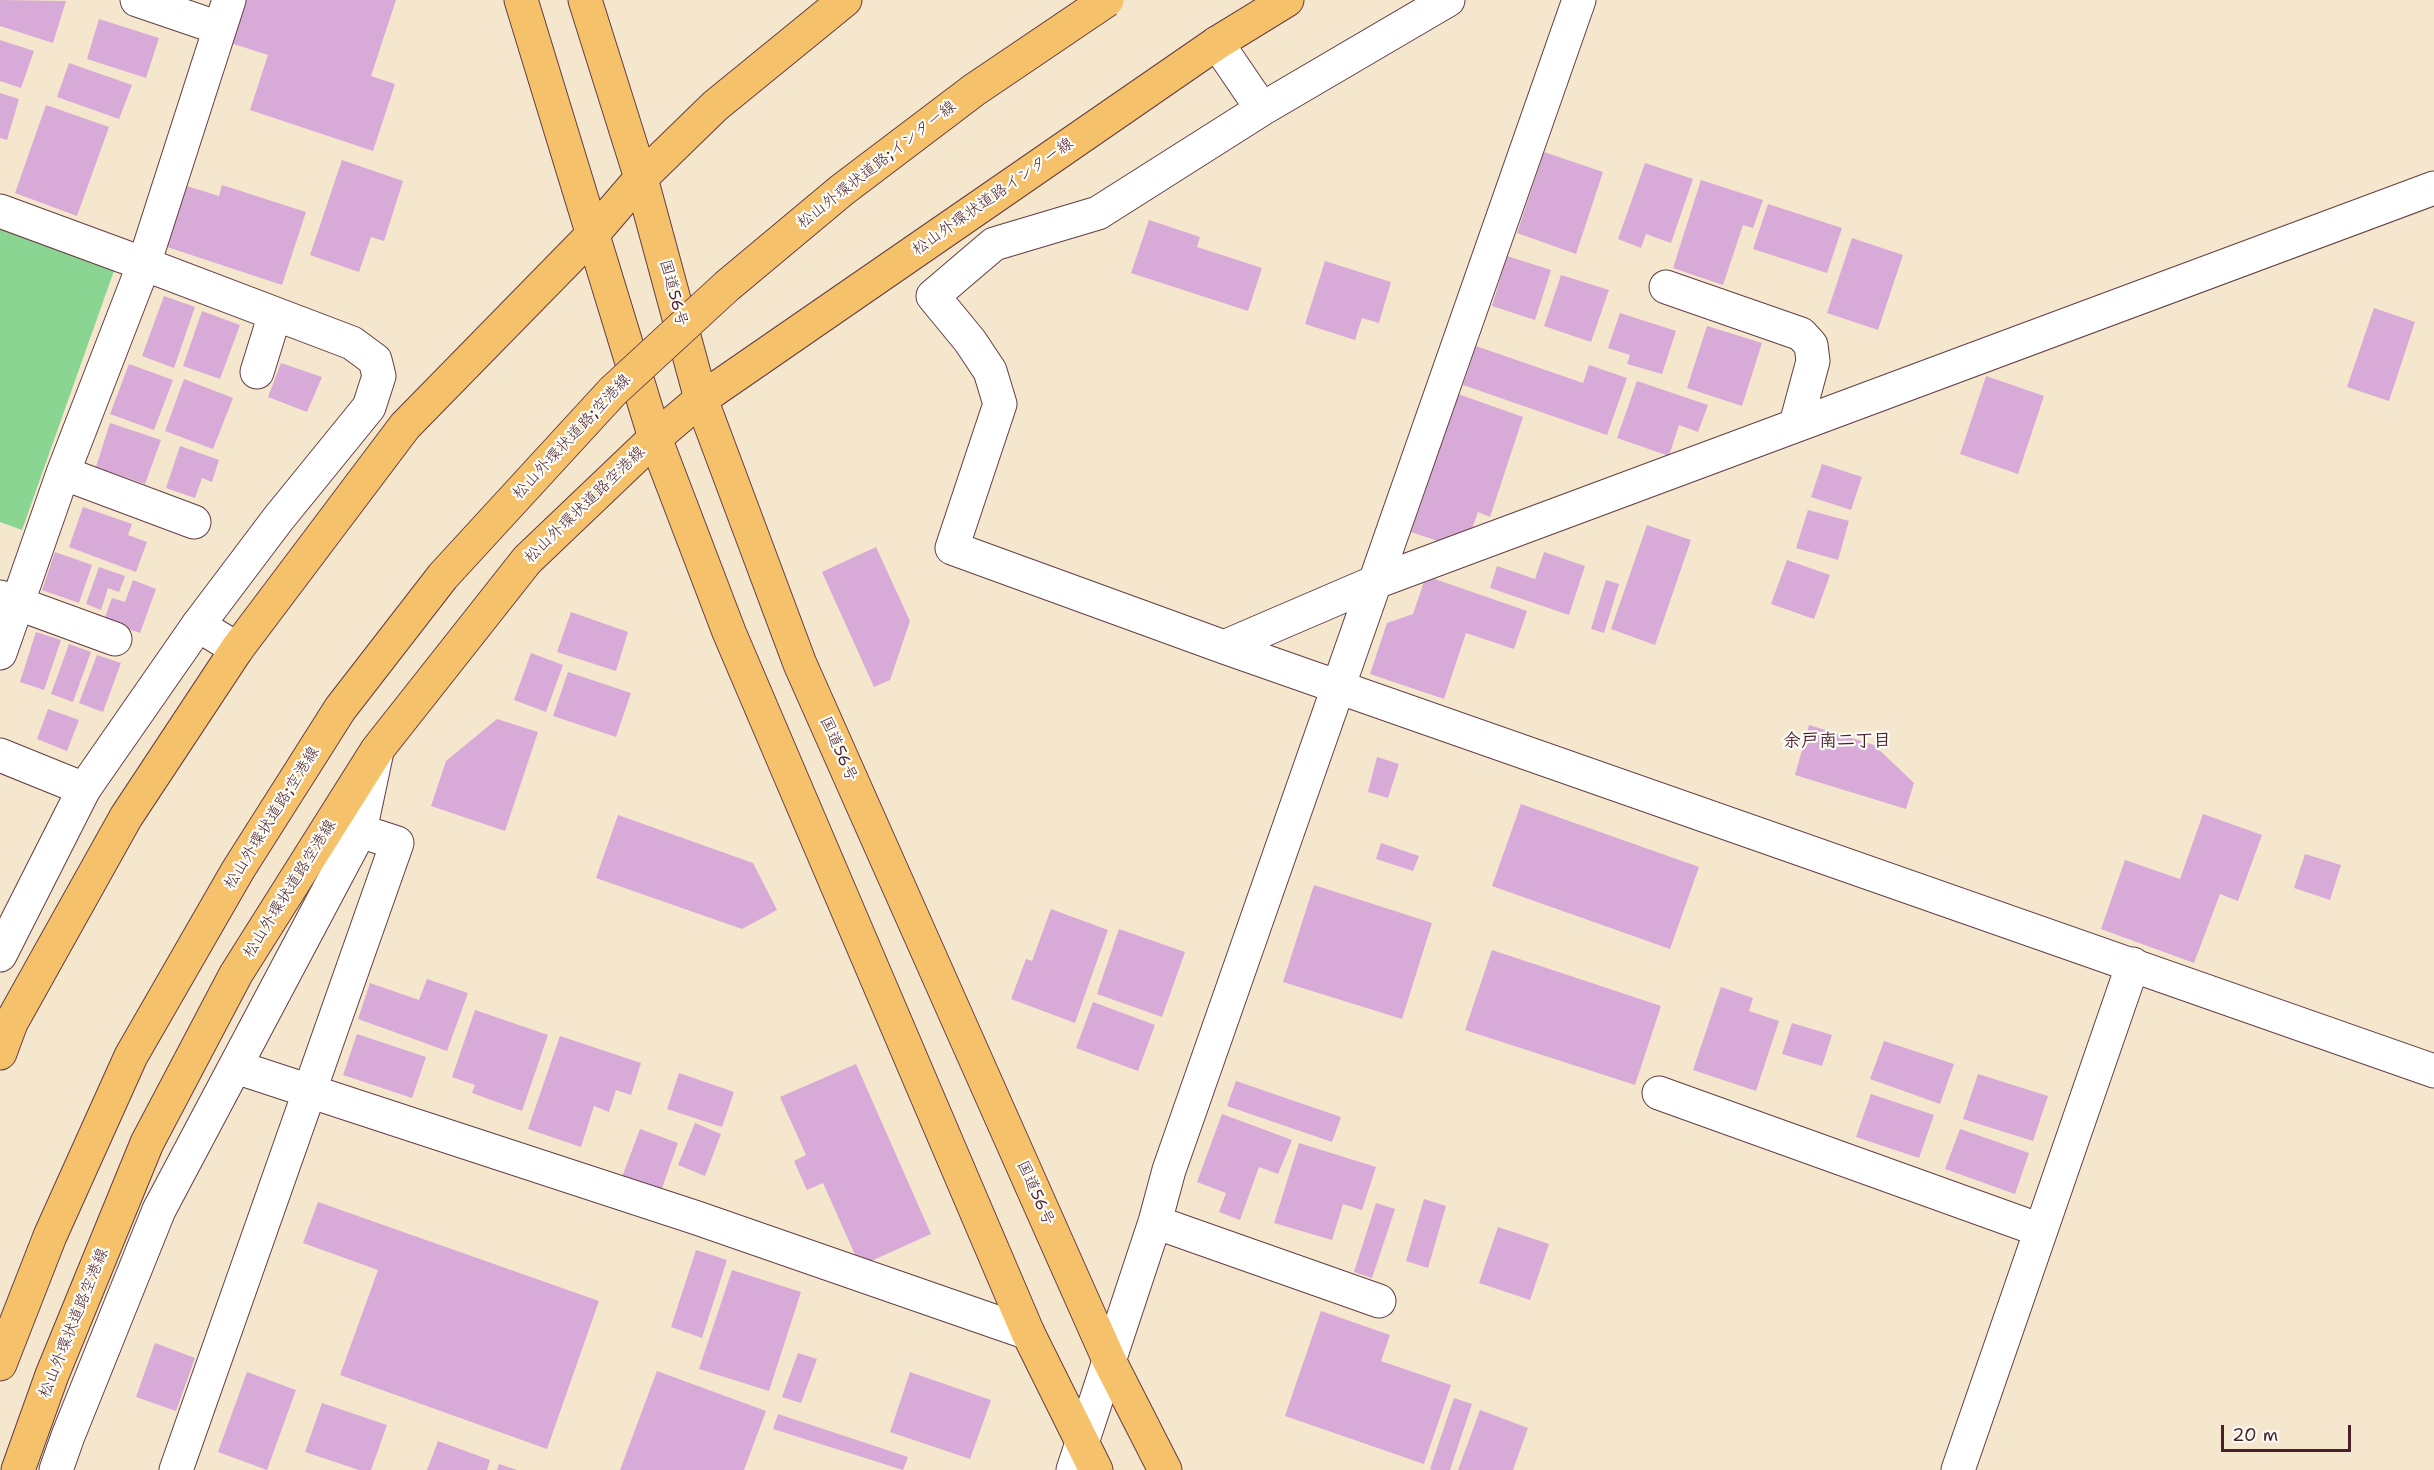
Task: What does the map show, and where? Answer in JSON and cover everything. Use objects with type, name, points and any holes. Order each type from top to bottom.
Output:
[{"type":"highway","points":[[521,0],[655,438],[729,632],[1084,1461]]},
{"type":"highway","name":"国道56号","points":[[585,0],[641,178],[701,399],[800,664],[1109,1360],[1165,1470]]},
{"type":"highway","points":[[0,1053],[11,1023],[126,817],[237,649],[405,426],[592,235],[641,178],[715,106],[844,0]]},
{"type":"highway","name":"松山外環状道路;インター線","points":[[660,348],[727,286],[842,190],[974,90],[1107,0]]},
{"type":"highway","name":"松山外環状道路インター線","points":[[701,399],[1217,43],[1287,0]]},
{"type":"highway","name":"松山外環状道路;空港線","points":[[0,1364],[50,1236],[131,1056],[238,870],[340,709],[451,568],[613,391],[660,348]]},
{"type":"highway","name":"松山外環状道路空港線","points":[[18,1470],[52,1375],[147,1143],[236,974],[377,750],[527,560],[655,438],[701,399]]},
{"type":"street","points":[[0,653],[9,600],[63,473],[144,264],[224,14],[137,0]]},
{"type":"street","points":[[1449,0],[1262,109],[1098,213],[994,244],[933,296],[970,341],[990,371],[1000,404],[952,548],[1337,687],[2434,1071]]},
{"type":"street","points":[[1084,1461],[1109,1360],[1155,1222],[1169,1170],[1579,0]]},
{"type":"street","points":[[1217,43],[1262,109]]},
{"type":"street","points":[[1224,647],[1373,583],[2434,188]]},
{"type":"street","points":[[0,211],[352,344],[375,360],[379,376],[369,408],[278,519],[198,625],[84,789],[0,955]]},
{"type":"street","points":[[1666,287],[1801,334],[1811,345],[1813,361],[1796,424]]},
{"type":"street","points":[[257,372],[275,314]]},
{"type":"street","points":[[63,473],[194,522]]},
{"type":"street","points":[[9,600],[115,639]]},
{"type":"street","points":[[198,625],[237,649]]},
{"type":"street","points":[[56,1470],[159,1210],[360,831],[377,750]]},
{"type":"street","points":[[0,755],[84,789]]},
{"type":"street","points":[[176,1470],[397,843],[360,831]]},
{"type":"street","points":[[1958,1470],[2133,964]]},
{"type":"street","points":[[236,1067],[685,1214],[1028,1333]]},
{"type":"street","points":[[1659,1093],[2040,1230]]},
{"type":"street","points":[[1155,1222],[1379,1301]]},
{"type":"green space","points":[[0,228],[115,268],[22,530],[0,522]]},
{"type":"building","points":[[0,0],[66,1],[53,43],[0,26]]},
{"type":"building","points":[[237,0],[396,0],[371,76],[395,84],[373,151],[250,110],[268,55],[224,41]]},
{"type":"building","points":[[99,19],[159,38],[146,78],[87,59]]},
{"type":"building","points":[[0,40],[34,51],[21,88],[0,81]]},
{"type":"building","points":[[69,63],[132,85],[119,119],[57,97]]},
{"type":"building","points":[[0,93],[19,99],[7,140],[0,138]]},
{"type":"building","points":[[46,105],[109,127],[77,216],[15,193]]},
{"type":"building","points":[[1544,152],[1603,172],[1576,254],[1517,233]]},
{"type":"building","points":[[342,160],[403,181],[384,241],[371,237],[359,272],[310,255]]},
{"type":"building","points":[[1645,163],[1693,179],[1671,243],[1646,234],[1641,248],[1618,239]]},
{"type":"building","points":[[1701,180],[1763,200],[1753,228],[1743,225],[1723,285],[1673,268]]},
{"type":"building","points":[[177,183],[219,196],[222,185],[306,212],[282,285],[158,244]]},
{"type":"building","points":[[1768,204],[1842,228],[1827,273],[1753,249]]},
{"type":"building","points":[[1149,220],[1200,237],[1197,247],[1262,268],[1248,311],[1131,273]]},
{"type":"building","points":[[1852,238],[1903,255],[1878,330],[1827,313]]},
{"type":"building","points":[[1507,256],[1551,270],[1535,320],[1492,306]]},
{"type":"building","points":[[1325,261],[1391,282],[1379,323],[1362,318],[1355,340],[1305,324]]},
{"type":"building","points":[[1561,275],[1609,290],[1591,342],[1544,326]]},
{"type":"building","points":[[164,296],[195,307],[174,368],[142,356]]},
{"type":"building","points":[[2374,308],[2415,322],[2389,401],[2347,387]]},
{"type":"building","points":[[202,311],[240,325],[220,379],[183,366]]},
{"type":"building","points":[[1620,313],[1676,331],[1662,374],[1627,364],[1630,355],[1608,348]]},
{"type":"building","points":[[1707,326],[1762,343],[1742,406],[1687,388]]},
{"type":"building","points":[[1476,346],[1583,383],[1589,365],[1627,378],[1607,435],[1463,385]]},
{"type":"building","points":[[281,363],[322,377],[307,412],[268,397]]},
{"type":"building","points":[[129,364],[173,380],[154,430],[110,414]]},
{"type":"building","points":[[1986,376],[2044,396],[2018,474],[1960,454]]},
{"type":"building","points":[[184,379],[233,398],[213,449],[165,431]]},
{"type":"building","points":[[1637,381],[1708,405],[1698,432],[1679,425],[1669,456],[1617,438]]},
{"type":"building","points":[[1458,394],[1523,417],[1490,517],[1478,512],[1469,537],[1447,544],[1411,532]]},
{"type":"building","points":[[110,423],[161,440],[145,484],[96,467]]},
{"type":"building","points":[[180,446],[219,460],[212,482],[202,478],[195,498],[166,488]]},
{"type":"building","points":[[1822,464],[1862,477],[1851,510],[1811,497]]},
{"type":"building","points":[[83,507],[132,524],[128,535],[147,542],[136,572],[69,547]]},
{"type":"building","points":[[1808,510],[1849,521],[1838,560],[1796,548]]},
{"type":"building","points":[[1647,525],[1691,540],[1655,645],[1611,629]]},
{"type":"building","points":[[876,547],[910,621],[890,680],[874,687],[822,572]]},
{"type":"building","points":[[55,552],[92,565],[79,603],[42,590]]},
{"type":"building","points":[[1544,552],[1585,566],[1569,615],[1490,588],[1497,566],[1535,579]]},
{"type":"building","points":[[1787,560],[1830,575],[1814,619],[1771,604]]},
{"type":"building","points":[[99,567],[125,576],[119,592],[108,588],[101,610],[86,604]]},
{"type":"building","points":[[1426,576],[1527,611],[1514,649],[1466,633],[1444,699],[1370,674],[1387,623],[1413,614]]},
{"type":"building","points":[[133,580],[156,589],[140,633],[104,620],[112,598],[125,602]]},
{"type":"building","points":[[1606,580],[1619,584],[1604,633],[1591,629]]},
{"type":"building","points":[[571,612],[628,632],[616,671],[557,652]]},
{"type":"building","points":[[36,632],[61,640],[44,690],[20,682]]},
{"type":"building","points":[[69,644],[91,652],[73,702],[51,694]]},
{"type":"building","points":[[531,653],[563,665],[546,712],[514,700]]},
{"type":"building","points":[[97,655],[121,663],[103,712],[79,703]]},
{"type":"building","points":[[568,672],[631,693],[616,737],[553,716]]},
{"type":"building","points":[[48,709],[79,720],[67,751],[37,739]]},
{"type":"building","points":[[497,719],[538,732],[505,831],[431,806],[446,761]]},
{"type":"building","points":[[1809,725],[1874,745],[1914,783],[1906,809],[1795,775]]},
{"type":"building","points":[[1377,757],[1399,764],[1388,798],[1368,792]]},
{"type":"building","points":[[1521,804],[1699,867],[1670,949],[1492,886]]},
{"type":"building","points":[[2203,814],[2262,835],[2238,901],[2220,894],[2194,963],[2101,929],[2125,860],[2180,879]]},
{"type":"building","points":[[618,815],[753,863],[777,910],[742,929],[596,878]]},
{"type":"building","points":[[1381,843],[1419,856],[1413,871],[1376,859]]},
{"type":"building","points":[[2305,854],[2341,865],[2330,900],[2294,888]]},
{"type":"building","points":[[1314,885],[1432,923],[1402,1019],[1283,982]]},
{"type":"building","points":[[1051,909],[1108,930],[1075,1023],[1011,999],[1026,959],[1032,961]]},
{"type":"building","points":[[1119,929],[1185,952],[1162,1017],[1097,994]]},
{"type":"building","points":[[1492,950],[1661,1006],[1635,1085],[1465,1030]]},
{"type":"building","points":[[427,979],[468,993],[447,1051],[358,1019],[370,983],[419,1000]]},
{"type":"building","points":[[1721,987],[1753,998],[1749,1011],[1779,1021],[1756,1091],[1693,1070]]},
{"type":"building","points":[[1093,1002],[1155,1025],[1138,1071],[1076,1048]]},
{"type":"building","points":[[475,1010],[548,1035],[522,1111],[472,1093],[475,1085],[452,1077]]},
{"type":"building","points":[[1792,1023],[1832,1035],[1822,1066],[1782,1054]]},
{"type":"building","points":[[357,1034],[426,1057],[412,1098],[343,1075]]},
{"type":"building","points":[[560,1036],[641,1063],[631,1095],[616,1090],[609,1112],[594,1106],[581,1147],[528,1129]]},
{"type":"building","points":[[1884,1041],[1954,1064],[1940,1104],[1870,1079]]},
{"type":"building","points":[[856,1064],[931,1234],[860,1266],[823,1183],[807,1190],[794,1161],[806,1155],[780,1097]]},
{"type":"building","points":[[679,1073],[734,1092],[722,1127],[667,1109]]},
{"type":"building","points":[[1978,1074],[2048,1096],[2033,1141],[1963,1119]]},
{"type":"building","points":[[1236,1081],[1341,1117],[1332,1142],[1227,1106]]},
{"type":"building","points":[[1871,1094],[1934,1115],[1919,1158],[1856,1137]]},
{"type":"building","points":[[1222,1114],[1292,1140],[1278,1174],[1259,1167],[1240,1220],[1219,1212],[1226,1193],[1197,1182]]},
{"type":"building","points":[[695,1123],[721,1134],[705,1176],[678,1165]]},
{"type":"building","points":[[640,1129],[678,1143],[661,1191],[622,1177]]},
{"type":"building","points":[[1960,1129],[2029,1153],[2015,1194],[1945,1169]]},
{"type":"building","points":[[1299,1143],[1376,1167],[1362,1210],[1343,1204],[1332,1240],[1274,1223]]},
{"type":"building","points":[[1424,1199],[1446,1206],[1428,1268],[1406,1261]]},
{"type":"building","points":[[318,1202],[599,1301],[547,1449],[340,1375],[378,1270],[303,1243]]},
{"type":"building","points":[[1376,1203],[1395,1209],[1372,1278],[1354,1272]]},
{"type":"building","points":[[1498,1227],[1549,1244],[1530,1300],[1479,1283]]},
{"type":"building","points":[[696,1250],[727,1260],[702,1338],[671,1327]]},
{"type":"building","points":[[732,1270],[801,1292],[769,1391],[699,1369]]},
{"type":"building","points":[[1321,1311],[1390,1335],[1381,1361],[1451,1385],[1424,1464],[1285,1416]]},
{"type":"building","points":[[155,1343],[195,1358],[176,1411],[136,1397]]},
{"type":"building","points":[[798,1353],[817,1359],[801,1403],[782,1397]]},
{"type":"building","points":[[657,1371],[766,1411],[744,1470],[620,1470]]},
{"type":"building","points":[[247,1372],[296,1390],[267,1470],[218,1452]]},
{"type":"building","points":[[910,1372],[991,1400],[970,1459],[890,1432]]},
{"type":"building","points":[[1454,1398],[1472,1404],[1450,1470],[1433,1470],[1430,1469]]},
{"type":"building","points":[[322,1403],[387,1425],[371,1470],[359,1470],[305,1452]]},
{"type":"building","points":[[1480,1410],[1528,1428],[1513,1470],[1458,1470]]},
{"type":"building","points":[[778,1414],[908,1457],[903,1470],[773,1429]]},
{"type":"building","points":[[438,1441],[490,1460],[487,1470],[427,1470]]},
{"type":"building","points":[[499,1464],[517,1470],[497,1470]]},
{"type":"district","name":"余戸南二丁目","points":[[1837,741]]}]
